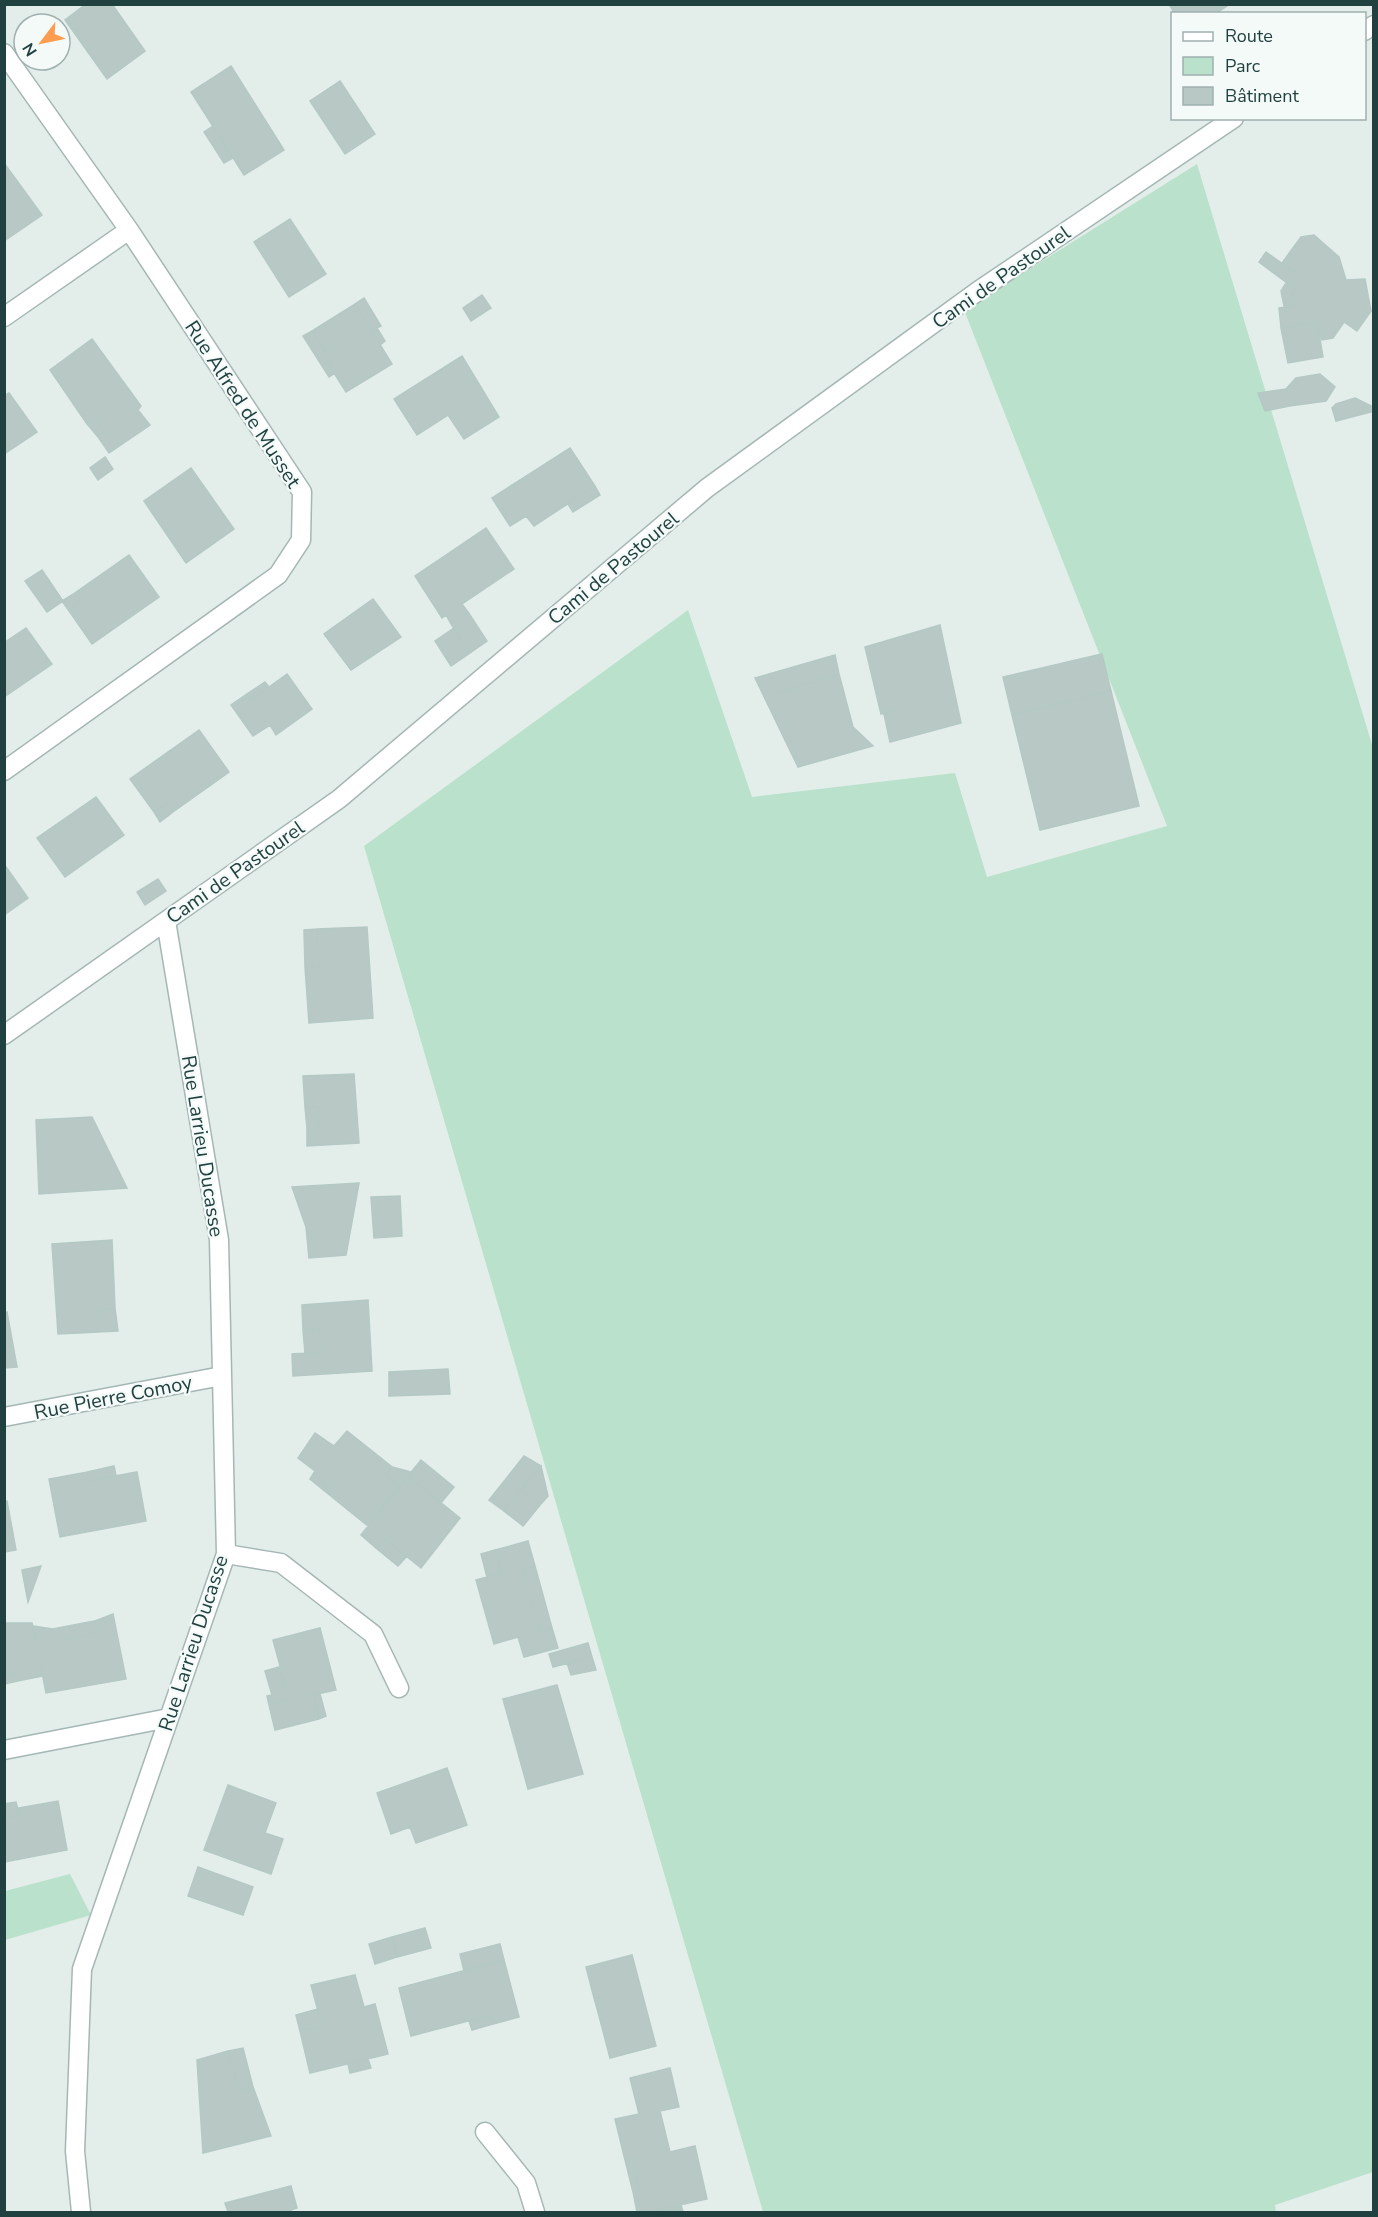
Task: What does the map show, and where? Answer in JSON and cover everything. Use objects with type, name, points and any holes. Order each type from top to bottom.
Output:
[{"type":"street","name":"Rue Alfred de Musset","points":[[4,53],[129,230],[302,492],[301,540],[278,575],[4,771]]},
{"type":"street","name":"Cami de Pastourel","points":[[4,1035],[339,799],[707,488],[978,291],[1231,120]]},
{"type":"street","points":[[4,317],[129,230]]},
{"type":"street","name":"Rue Larrieu Ducasse","points":[[81,2212],[75,2151],[82,1969],[226,1554],[219,1240],[166,921]]},
{"type":"street","name":"Rue Pierre Comoy","points":[[4,1417],[222,1376]]},
{"type":"street","points":[[226,1554],[281,1563],[346,1613],[373,1634],[399,1688]]},
{"type":"street","points":[[4,1750],[169,1718]]},
{"type":"street","points":[[485,2132],[526,2183],[535,2212]]},
{"type":"green space","points":[[1197,164],[1373,748],[1373,2172],[1275,2205],[1276,2212],[763,2212],[364,846],[688,610],[752,797],[955,773],[987,877],[1167,826],[964,310]]},
{"type":"green space","points":[[70,1874],[91,1915],[5,1940],[5,1891]]},
{"type":"building","points":[[86,4],[112,4],[145,51],[107,79],[72,30],[72,15]]},
{"type":"building","points":[[1169,4],[1230,4],[1218,12],[1174,12]]},
{"type":"building","points":[[231,66],[284,150],[244,175],[191,92]]},
{"type":"building","points":[[340,81],[375,134],[345,154],[310,101]]},
{"type":"building","points":[[213,126],[233,158],[224,163],[204,132]]},
{"type":"building","points":[[4,163],[42,215],[4,241]]},
{"type":"building","points":[[290,219],[326,274],[289,297],[254,242]]},
{"type":"building","points":[[1314,235],[1339,257],[1346,280],[1365,279],[1371,311],[1357,331],[1344,322],[1333,338],[1322,340],[1317,322],[1281,328],[1279,308],[1294,306],[1292,295],[1295,289],[1259,262],[1266,252],[1294,272],[1300,265],[1290,252],[1301,237]]},
{"type":"building","points":[[1290,252],[1300,265],[1294,272],[1282,263]]},
{"type":"building","points":[[1286,283],[1295,289],[1292,295],[1294,306],[1284,306],[1281,291]]},
{"type":"building","points":[[482,295],[491,308],[471,321],[463,308]]},
{"type":"building","points":[[364,298],[381,326],[377,328],[385,341],[380,345],[355,304]]},
{"type":"building","points":[[355,304],[392,364],[346,392],[327,362],[331,360],[312,331]]},
{"type":"building","points":[[1317,322],[1323,357],[1288,363],[1281,328]]},
{"type":"building","points":[[312,331],[331,360],[327,362],[335,373],[329,377],[303,336]]},
{"type":"building","points":[[92,339],[141,406],[138,410],[150,425],[109,453],[98,437],[105,431],[96,418],[87,424],[50,370]]},
{"type":"building","points":[[462,356],[499,417],[464,439],[448,415],[417,435],[394,399]]},
{"type":"building","points":[[1320,374],[1335,387],[1326,401],[1290,406],[1286,389],[1296,378]]},
{"type":"building","points":[[1286,389],[1290,406],[1265,411],[1258,393]]},
{"type":"building","points":[[9,393],[37,432],[4,454],[4,396]]},
{"type":"building","points":[[1355,398],[1371,406],[1371,412],[1336,421],[1332,408],[1336,404]]},
{"type":"building","points":[[96,418],[105,431],[98,437],[87,424]]},
{"type":"building","points":[[570,448],[595,486],[534,526],[526,516],[510,526],[492,498]]},
{"type":"building","points":[[105,457],[113,469],[98,480],[90,468]]},
{"type":"building","points":[[191,468],[234,529],[186,563],[144,501]]},
{"type":"building","points":[[595,486],[600,495],[573,512],[568,504]]},
{"type":"building","points":[[486,528],[514,569],[462,604],[468,612],[451,624],[446,615],[442,618],[415,576]]},
{"type":"building","points":[[129,555],[159,597],[92,644],[69,611],[81,601],[75,593]]},
{"type":"building","points":[[42,570],[63,601],[47,612],[25,581]]},
{"type":"building","points":[[75,593],[81,601],[69,611],[62,601]]},
{"type":"building","points":[[373,599],[401,637],[351,670],[324,634]]},
{"type":"building","points":[[468,612],[487,641],[470,653],[451,624]]},
{"type":"building","points":[[940,625],[961,723],[905,738],[897,710],[881,714],[865,647]]},
{"type":"building","points":[[26,628],[52,664],[4,697],[4,643]]},
{"type":"building","points":[[454,628],[470,653],[451,666],[435,641]]},
{"type":"building","points":[[1102,654],[1111,691],[1012,715],[1003,677]]},
{"type":"building","points":[[835,655],[839,674],[778,693],[798,767],[755,678]]},
{"type":"building","points":[[287,674],[312,709],[276,735],[270,725],[253,736],[231,705],[247,694],[251,700]]},
{"type":"building","points":[[839,674],[853,727],[873,746],[798,767],[778,693]]},
{"type":"building","points":[[265,682],[269,687],[251,700],[247,694]]},
{"type":"building","points":[[1111,691],[1139,806],[1040,830],[1012,715]]},
{"type":"building","points":[[897,710],[905,738],[890,742],[884,714]]},
{"type":"building","points":[[199,730],[229,772],[173,812],[168,803],[154,812],[130,779]]},
{"type":"building","points":[[96,797],[124,835],[65,877],[37,838]]},
{"type":"building","points":[[168,803],[173,812],[160,822],[154,812]]},
{"type":"building","points":[[4,864],[28,898],[4,915]]},
{"type":"building","points":[[158,879],[166,891],[145,905],[137,892]]},
{"type":"building","points":[[367,927],[373,1018],[309,1023],[305,967],[319,967],[317,929]]},
{"type":"building","points":[[317,929],[319,967],[305,967],[304,930]]},
{"type":"building","points":[[354,1074],[359,1143],[307,1146],[307,1128],[319,1128],[318,1107],[305,1107],[303,1076]]},
{"type":"building","points":[[305,1107],[318,1107],[319,1128],[307,1128]]},
{"type":"building","points":[[92,1117],[127,1188],[39,1194],[36,1120]]},
{"type":"building","points":[[359,1183],[346,1255],[309,1258],[306,1227],[292,1187]]},
{"type":"building","points":[[400,1196],[402,1236],[374,1238],[371,1197]]},
{"type":"building","points":[[112,1240],[115,1308],[97,1311],[98,1332],[58,1334],[52,1244]]},
{"type":"building","points":[[368,1300],[372,1371],[293,1376],[292,1354],[321,1352],[319,1329],[303,1330],[302,1305]]},
{"type":"building","points":[[115,1308],[118,1331],[98,1332],[97,1311]]},
{"type":"building","points":[[7,1312],[17,1367],[4,1368],[4,1313]]},
{"type":"building","points":[[319,1329],[321,1352],[305,1353],[303,1330]]},
{"type":"building","points":[[448,1369],[450,1394],[389,1396],[389,1372]]},
{"type":"building","points":[[347,1431],[392,1467],[386,1475],[400,1485],[368,1526],[332,1497],[315,1471],[298,1458],[315,1433],[334,1446]]},
{"type":"building","points":[[524,1456],[541,1466],[504,1511],[489,1500]]},
{"type":"building","points":[[421,1460],[454,1487],[441,1503],[408,1476]]},
{"type":"building","points":[[114,1466],[116,1476],[89,1481],[87,1472]]},
{"type":"building","points":[[541,1466],[548,1496],[541,1504],[521,1489]]},
{"type":"building","points":[[392,1467],[411,1472],[400,1485],[386,1475]]},
{"type":"building","points":[[315,1471],[332,1497],[310,1479]]},
{"type":"building","points":[[87,1472],[89,1481],[137,1472],[146,1521],[60,1537],[49,1479]]},
{"type":"building","points":[[408,1476],[460,1518],[421,1568],[385,1539],[377,1549],[361,1535]]},
{"type":"building","points":[[521,1489],[541,1504],[523,1526],[504,1511]]},
{"type":"building","points":[[4,1501],[7,1501],[16,1550],[4,1552]]},
{"type":"building","points":[[385,1539],[407,1556],[398,1566],[377,1549]]},
{"type":"building","points":[[528,1541],[535,1566],[523,1569],[540,1631],[552,1628],[558,1648],[524,1657],[518,1637],[494,1644],[476,1580],[501,1573],[495,1550]]},
{"type":"building","points":[[495,1550],[501,1573],[487,1577],[481,1554]]},
{"type":"building","points":[[41,1566],[28,1602],[22,1570]]},
{"type":"building","points":[[535,1566],[552,1628],[540,1631],[523,1569]]},
{"type":"building","points":[[113,1614],[126,1679],[46,1693],[33,1626],[52,1629],[55,1641],[97,1633],[95,1621]]},
{"type":"building","points":[[95,1621],[97,1633],[55,1641],[52,1629]]},
{"type":"building","points":[[4,1623],[32,1623],[43,1676],[18,1681],[15,1673],[4,1675]]},
{"type":"building","points":[[320,1628],[336,1690],[313,1695],[319,1719],[275,1730],[269,1705],[289,1699],[273,1640]]},
{"type":"building","points":[[588,1643],[592,1657],[553,1667],[549,1654]]},
{"type":"building","points":[[592,1657],[596,1670],[571,1675],[567,1663]]},
{"type":"building","points":[[279,1667],[289,1699],[269,1705],[267,1696],[272,1695],[265,1671]]},
{"type":"building","points":[[15,1673],[18,1681],[4,1684],[4,1675]]},
{"type":"building","points":[[557,1685],[583,1774],[528,1789],[503,1699]]},
{"type":"building","points":[[320,1694],[326,1716],[319,1719],[313,1695]]},
{"type":"building","points":[[447,1768],[467,1825],[416,1843],[410,1827],[391,1834],[377,1793]]},
{"type":"building","points":[[228,1785],[276,1803],[265,1833],[283,1839],[271,1874],[204,1850]]},
{"type":"building","points":[[58,1801],[67,1850],[4,1862],[4,1818],[19,1815],[18,1808]]},
{"type":"building","points":[[16,1802],[19,1815],[4,1818],[4,1804]]},
{"type":"building","points":[[198,1867],[253,1887],[243,1915],[188,1896]]},
{"type":"building","points":[[425,1928],[431,1948],[397,1957],[392,1937]]},
{"type":"building","points":[[392,1937],[397,1957],[375,1964],[369,1944]]},
{"type":"building","points":[[500,1944],[504,1960],[464,1971],[460,1954]]},
{"type":"building","points":[[632,1955],[656,2046],[610,2058],[598,2012],[605,2011],[601,1997],[594,1998],[586,1967]]},
{"type":"building","points":[[504,1960],[519,2017],[493,2024],[491,2015],[411,2036],[399,1988]]},
{"type":"building","points":[[355,1975],[364,2007],[375,2004],[388,2054],[310,2073],[300,2031],[322,2026],[311,1985]]},
{"type":"building","points":[[601,1997],[605,2011],[598,2012],[594,1998]]},
{"type":"building","points":[[318,2009],[322,2026],[300,2031],[296,2015]]},
{"type":"building","points":[[491,2015],[493,2024],[472,2030],[469,2021]]},
{"type":"building","points":[[243,2048],[253,2087],[238,2091],[228,2051]]},
{"type":"building","points":[[228,2051],[238,2091],[253,2087],[271,2136],[203,2153],[197,2060]]},
{"type":"building","points":[[368,2059],[371,2068],[350,2073],[348,2064]]},
{"type":"building","points":[[670,2068],[679,2107],[660,2111],[670,2152],[695,2146],[707,2199],[649,2212],[637,2212],[633,2192],[640,2191],[633,2159],[625,2160],[615,2119],[639,2114],[630,2078]]},
{"type":"building","points":[[633,2159],[640,2191],[633,2192],[625,2160]]},
{"type":"building","points":[[291,2186],[297,2208],[291,2212],[228,2212],[225,2203]]},
{"type":"building","points":[[681,2205],[683,2212],[649,2212]]}]
